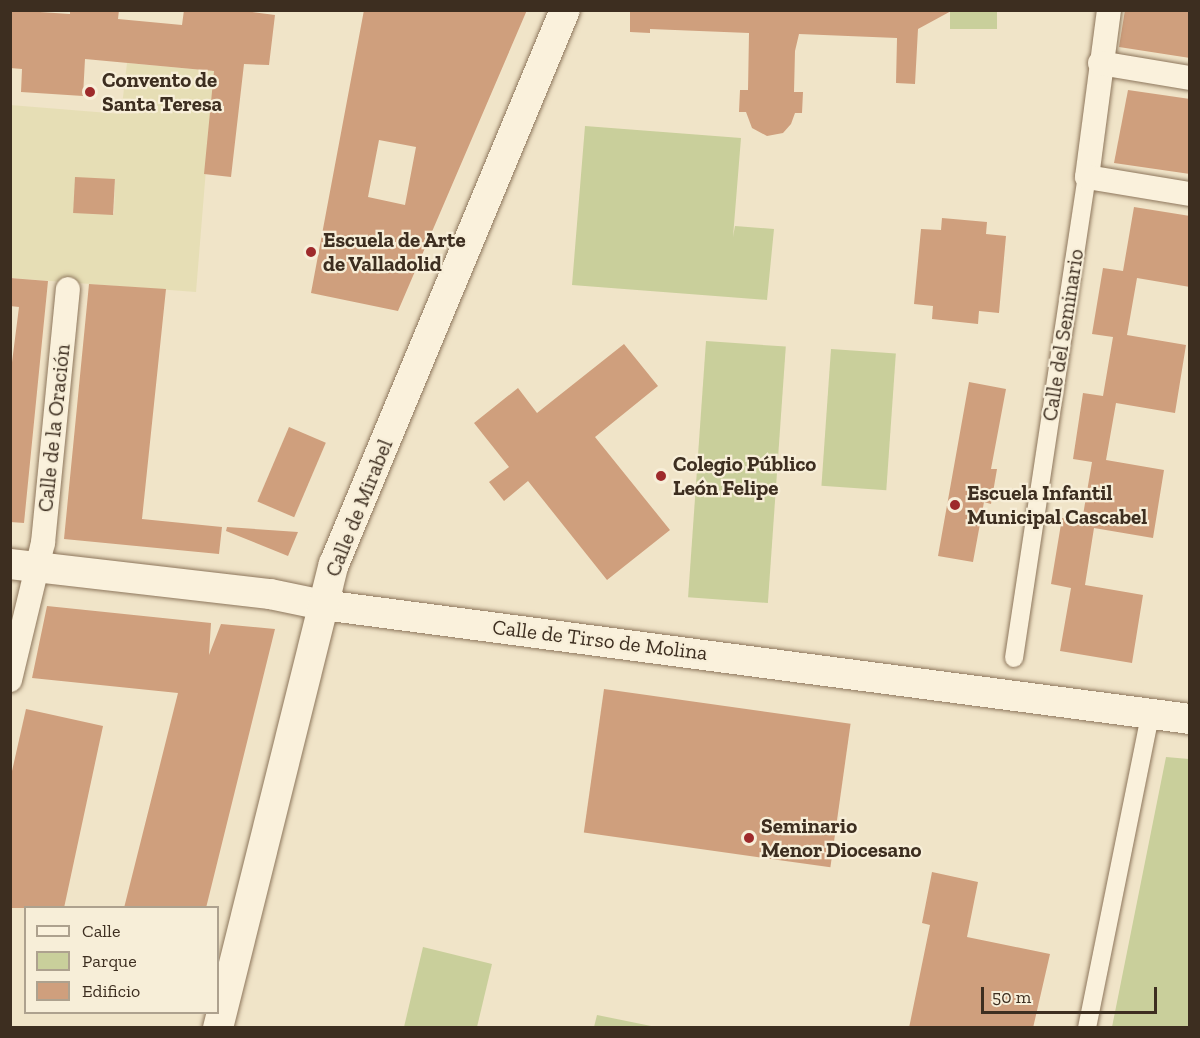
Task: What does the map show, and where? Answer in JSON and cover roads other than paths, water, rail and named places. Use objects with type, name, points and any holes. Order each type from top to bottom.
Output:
[{"type":"street","name":"Calle de Mirabel","points":[[218,1028],[337,554],[565,10]]},
{"type":"street","name":"Calle del Seminario","points":[[1014,658],[1087,177],[1100,63],[1109,10]]},
{"type":"street","points":[[1100,63],[1190,78]]},
{"type":"street","points":[[1087,177],[1190,194]]},
{"type":"street","name":"Calle de la Oración","points":[[10,680],[24,565],[43,543],[68,289]]},
{"type":"street","name":"Calle de Tirso de Molina","points":[[24,565],[270,594],[323,604],[1174,714]]},
{"type":"street","points":[[1087,1028],[1174,714]]},
{"type":"place","name":"Convento de Santa Teresa","points":[[90,92]]},
{"type":"place","name":"Escuela de Arte de Valladolid","points":[[311,252]]},
{"type":"place","name":"Colegio Público León Felipe","points":[[661,476]]},
{"type":"place","name":"Escuela Infantil Municipal Cascabel","points":[[955,505]]},
{"type":"place","name":"Seminario Menor Diocesano","points":[[749,838]]}]
